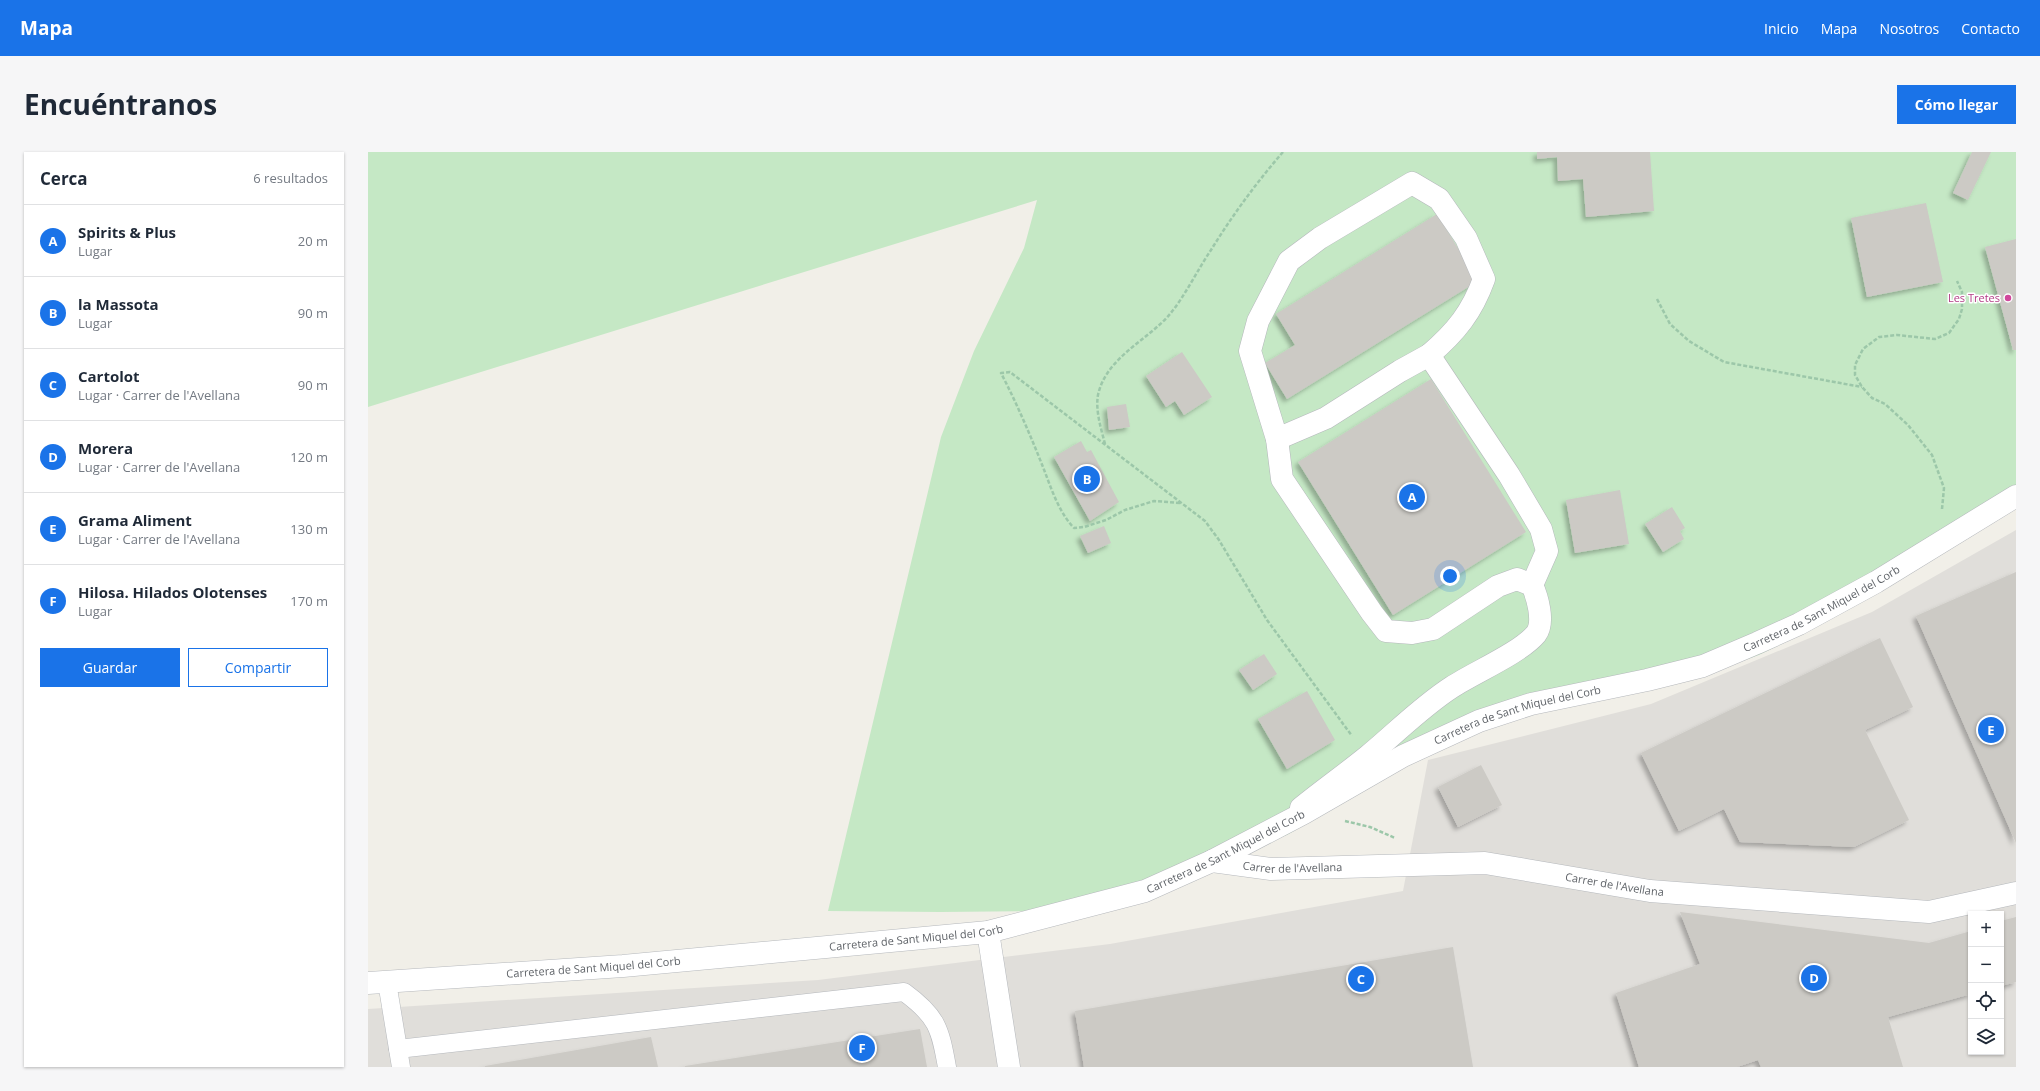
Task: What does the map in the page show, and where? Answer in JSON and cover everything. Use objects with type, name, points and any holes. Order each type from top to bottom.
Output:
[{"type":"street","points":[[1277,439],[1326,418],[1400,371],[1429,355],[1450,337],[1476,301],[1484,279],[1466,238],[1439,199],[1412,183],[1320,238],[1290,261],[1258,321],[1250,351],[1277,439],[1282,480],[1372,613],[1386,631],[1412,633],[1433,629],[1498,586],[1517,579],[1532,585],[1539,599],[1540,618],[1537,632],[1524,646],[1452,687],[1412,717],[1368,756],[1325,788],[1282,825]]},
{"type":"street","points":[[1429,355],[1509,475],[1542,529],[1547,552],[1532,585]]},
{"type":"street","name":"Carretera de Sant Miquel del Corb","points":[[378,983],[623,966],[988,932],[1145,891],[1212,861],[1304,813],[1404,756],[1479,721],[1531,704],[1647,680],[1703,666],[1798,624],[1876,582],[2016,496]]},
{"type":"street","name":"Carrer de l'Avellana","points":[[1212,861],[1271,869],[1485,863],[1650,891],[1929,912],[2016,893]]},
{"type":"street","points":[[988,932],[1009,1067]]},
{"type":"lane","points":[[378,983],[398,1049],[401,1067]]},
{"type":"lane","points":[[398,1049],[904,992],[923,1006],[940,1031],[947,1067]]},
{"type":"path","points":[[1105,445],[1098,401],[1098,392],[1102,382],[1112,367],[1170,314],[1219,237],[1263,175],[1283,152]]},
{"type":"path","points":[[1936,545],[1942,517],[1944,488],[1932,455],[1908,425],[1884,404],[1872,398],[1862,387],[1855,375],[1855,365],[1863,349],[1879,337],[1898,335],[1935,339],[1949,333],[1959,319],[1962,309],[1962,292],[1957,281]]},
{"type":"path","points":[[1657,299],[1670,324],[1689,341],[1724,362],[1862,387]]},
{"type":"path","points":[[1180,503],[1154,501],[1125,510],[1099,522],[1084,527],[1074,528],[1068,522],[1058,505],[1032,440],[1001,372],[1010,372],[1180,503],[1206,521],[1267,620],[1368,756]]},
{"type":"path","points":[[1304,813],[1370,827],[1397,839]]},
{"type":"shaded area","points":[[2016,530],[2016,1067],[368,1067],[368,1009],[818,980],[1110,944],[1403,891],[1428,760],[1651,704],[1872,612]]},
{"type":"green space","points":[[368,152],[2016,152],[2016,506],[1808,631],[1759,655],[1720,669],[1518,714],[1394,771],[1287,835],[1224,858],[1036,911],[828,911],[941,437],[974,351],[1024,248],[1037,200],[368,407]]},
{"type":"building","points":[[1537,152],[1650,152],[1654,211],[1586,217],[1583,179],[1558,181],[1557,157],[1537,159]]},
{"type":"building","points":[[1972,152],[1991,152],[1968,200],[1953,193]]},
{"type":"building","points":[[1926,203],[1943,282],[1867,297],[1851,218]]},
{"type":"building","points":[[1437,214],[1478,281],[1287,399],[1265,363],[1295,345],[1276,314]]},
{"type":"building","name":"Les Tretes","points":[[2016,239],[2016,350],[2013,350],[1985,247]]},
{"type":"building","points":[[1182,352],[1212,397],[1184,415],[1175,401],[1166,407],[1146,376]]},
{"type":"building","points":[[1431,379],[1526,532],[1393,615],[1298,462]]},
{"type":"building","points":[[1126,404],[1130,427],[1109,430],[1107,407]]},
{"type":"building","points":[[1081,441],[1087,452],[1091,450],[1119,502],[1090,521],[1054,457]]},
{"type":"building","points":[[1620,490],[1629,544],[1575,553],[1566,500]]},
{"type":"building","points":[[1672,507],[1685,528],[1680,531],[1684,539],[1663,552],[1645,524]]},
{"type":"building","points":[[1104,526],[1111,543],[1088,553],[1080,536]]},
{"type":"building","points":[[2016,572],[2016,843],[1916,616]]},
{"type":"building","points":[[1880,638],[1913,707],[1865,730],[1909,820],[1854,847],[1740,842],[1724,809],[1679,831],[1641,753]]},
{"type":"building","points":[[1264,654],[1277,674],[1253,690],[1239,670]]},
{"type":"building","points":[[1307,691],[1335,740],[1287,769],[1258,719]]},
{"type":"building","points":[[1481,765],[1502,805],[1458,827],[1438,787]]},
{"type":"building","points":[[1680,912],[1929,943],[1968,932],[1968,995],[1888,1017],[1903,1067],[1761,1067],[1758,1060],[1737,1067],[1639,1067],[1616,993],[1700,964]]},
{"type":"building","points":[[2016,917],[2016,982],[2004,985],[2004,947],[2004,920]]},
{"type":"building","points":[[1453,947],[1473,1067],[1084,1067],[1075,1011]]},
{"type":"building","points":[[920,1029],[927,1067],[685,1067],[685,1066]]},
{"type":"building","points":[[651,1037],[658,1067],[485,1067],[485,1066]]},
{"type":"place","name":"Les Tretes","points":[[2008,298]]},
{"type":"place","name":"la Massota","points":[[1087,479]]},
{"type":"place","name":"Spirits & Plus","points":[[1412,497]]},
{"type":"place","name":"Grama Aliment","points":[[1991,730]]},
{"type":"place","name":"Morera","points":[[1814,978]]},
{"type":"place","name":"Cartolot","points":[[1361,979]]},
{"type":"place","name":"Hilosa. Hilados Olotenses","points":[[862,1048]]}]
